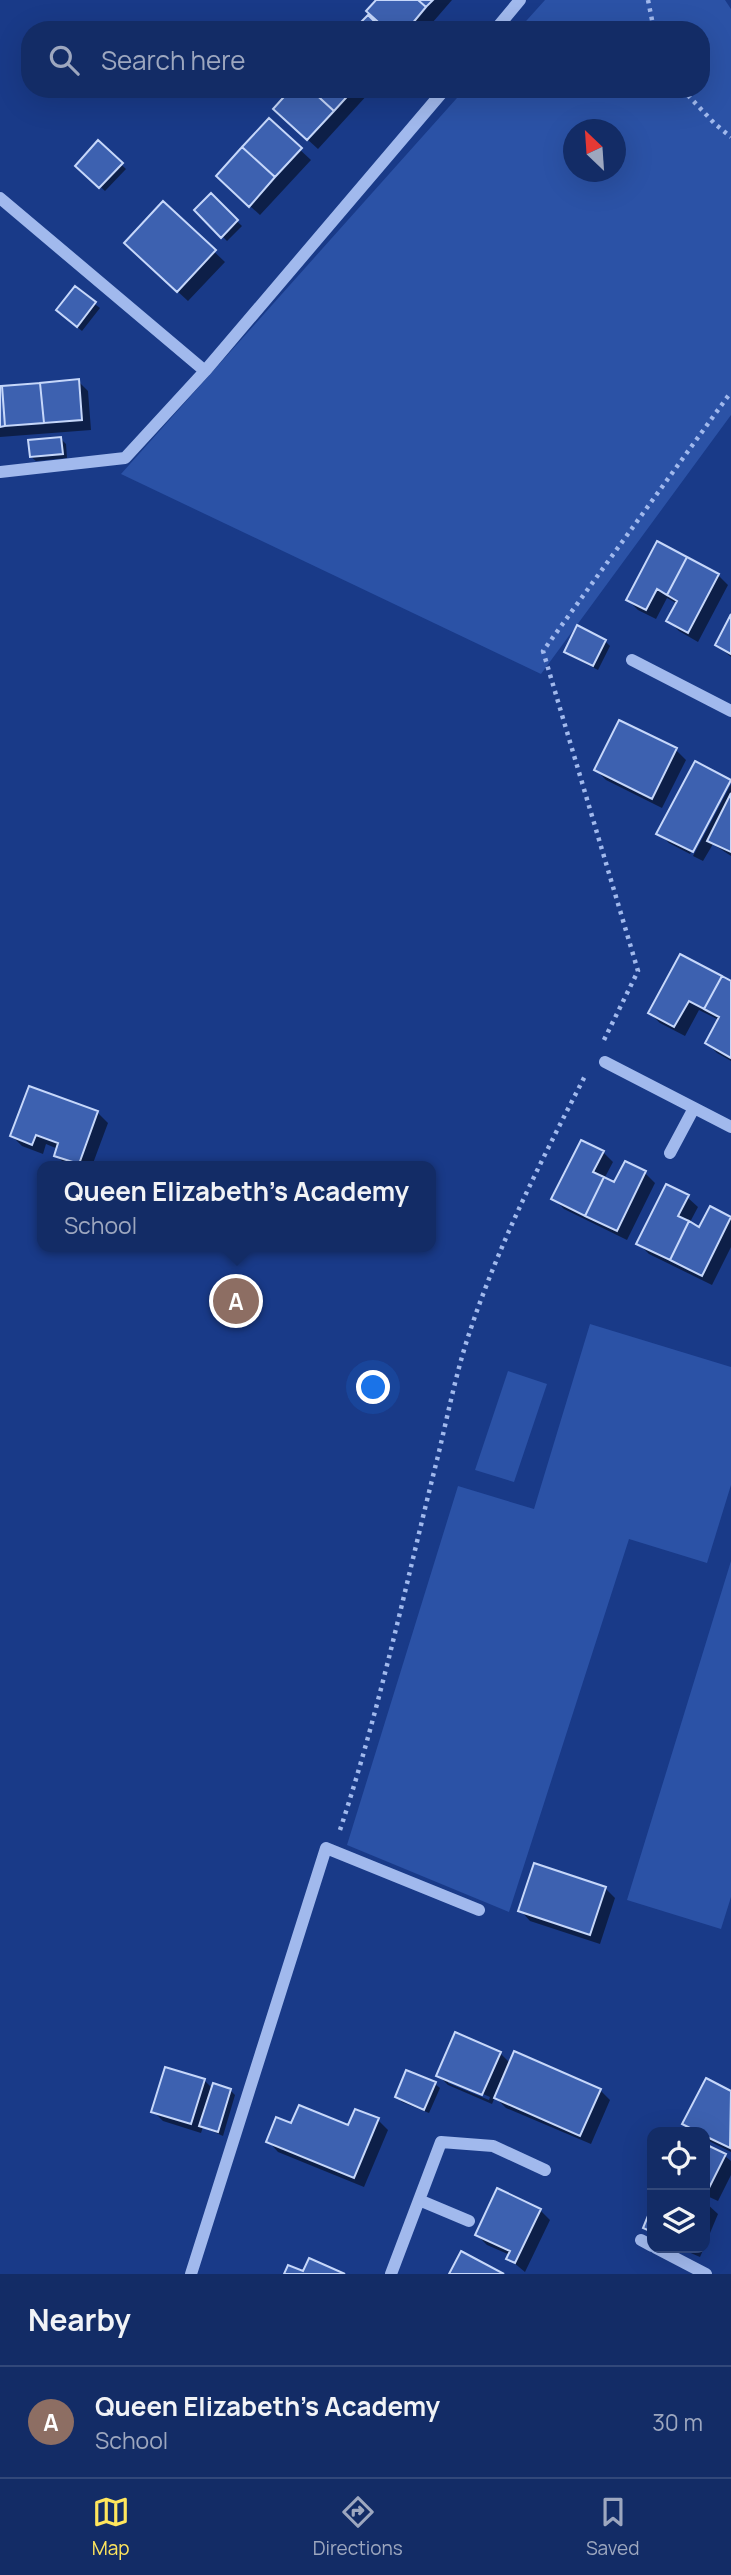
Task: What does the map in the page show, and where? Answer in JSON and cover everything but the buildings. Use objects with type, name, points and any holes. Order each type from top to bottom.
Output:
[{"type":"street","points":[[502,21],[520,0]]},
{"type":"street","points":[[0,472],[125,458],[205,371],[437,98]]},
{"type":"street","points":[[0,198],[205,371]]},
{"type":"street","points":[[632,660],[731,711]]},
{"type":"street","points":[[605,1062],[731,1127]]},
{"type":"street","points":[[670,1153],[694,1108]]},
{"type":"street","points":[[191,2274],[326,1848],[479,1910]]},
{"type":"street","points":[[391,2274],[441,2142],[493,2146],[545,2170]]},
{"type":"street","points":[[419,2200],[469,2221]]},
{"type":"street","points":[[665,2253],[706,2274]]},
{"type":"path","points":[[648,0],[652,21]]},
{"type":"path","points":[[690,98],[731,137]]},
{"type":"path","points":[[601,1044],[638,971],[543,651],[731,392]]},
{"type":"path","points":[[333,1851],[357,1777],[467,1339],[496,1258],[532,1179],[589,1069]]},
{"type":"shaded area","points":[[545,0],[725,0],[731,9],[731,415],[541,674],[121,474],[457,98],[710,98],[710,21],[526,21]]},
{"type":"shaded area","points":[[590,1324],[731,1367],[731,1485],[707,1563],[629,1539],[509,1912],[347,1845],[458,1486],[534,1509]]},
{"type":"shaded area","points":[[508,1371],[547,1384],[514,1482],[475,1470]]},
{"type":"shaded area","points":[[731,1561],[731,1897],[721,1929],[627,1900]]},
{"type":"place","name":"Queen Elizabeth's Academy","points":[[236,1301]]}]
